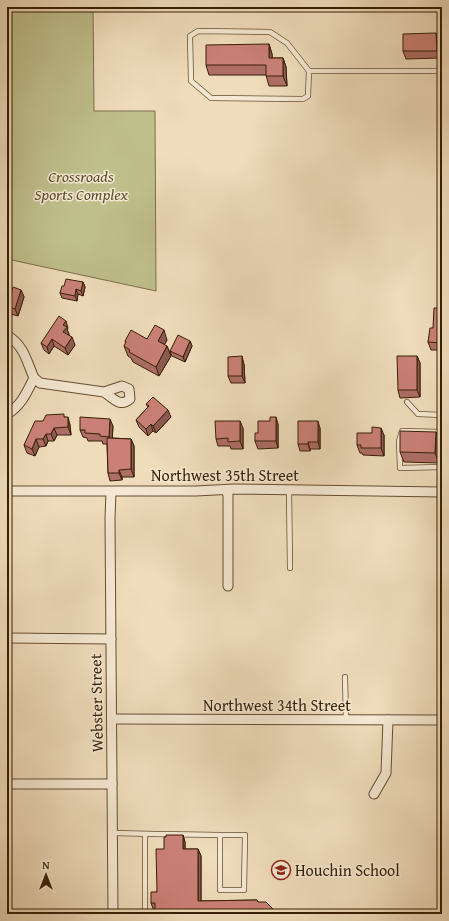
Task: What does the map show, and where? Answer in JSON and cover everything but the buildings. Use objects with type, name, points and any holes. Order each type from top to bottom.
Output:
[{"type":"street","points":[[7,335],[22,348],[34,378],[40,383],[104,392]]},
{"type":"street","points":[[7,414],[13,411],[23,399],[34,378]]},
{"type":"street","name":"Northwest 35th Street","points":[[8,491],[111,492],[289,489],[442,492]]},
{"type":"street","points":[[226,490],[228,495],[228,586]]},
{"type":"street","name":"Webster Street","points":[[111,492],[113,914]]},
{"type":"street","points":[[7,638],[111,639]]},
{"type":"street","name":"Northwest 34th Street","points":[[112,719],[442,720]]},
{"type":"street","points":[[374,794],[386,773],[388,720]]},
{"type":"street","points":[[7,784],[112,784]]},
{"type":"lane","points":[[198,31],[270,32],[287,43],[308,71],[308,96],[303,99],[211,98],[191,82],[190,36],[198,31]]},
{"type":"lane","points":[[308,71],[442,70]]},
{"type":"lane","points":[[407,402],[418,414],[442,415]]},
{"type":"lane","points":[[442,432],[402,431],[399,441],[400,468],[442,468]]},
{"type":"lane","points":[[289,489],[290,568]]},
{"type":"lane","points":[[345,677],[346,720]]},
{"type":"lane","points":[[113,833],[245,835],[244,890],[220,890],[220,835]]},
{"type":"lane","points":[[145,834],[145,914]]},
{"type":"green space","name":"Crossroads Sports Complex","points":[[7,7],[93,7],[94,111],[155,111],[156,291],[7,259]]},
{"type":"place","name":"Houchin School","points":[[281,870]]}]
